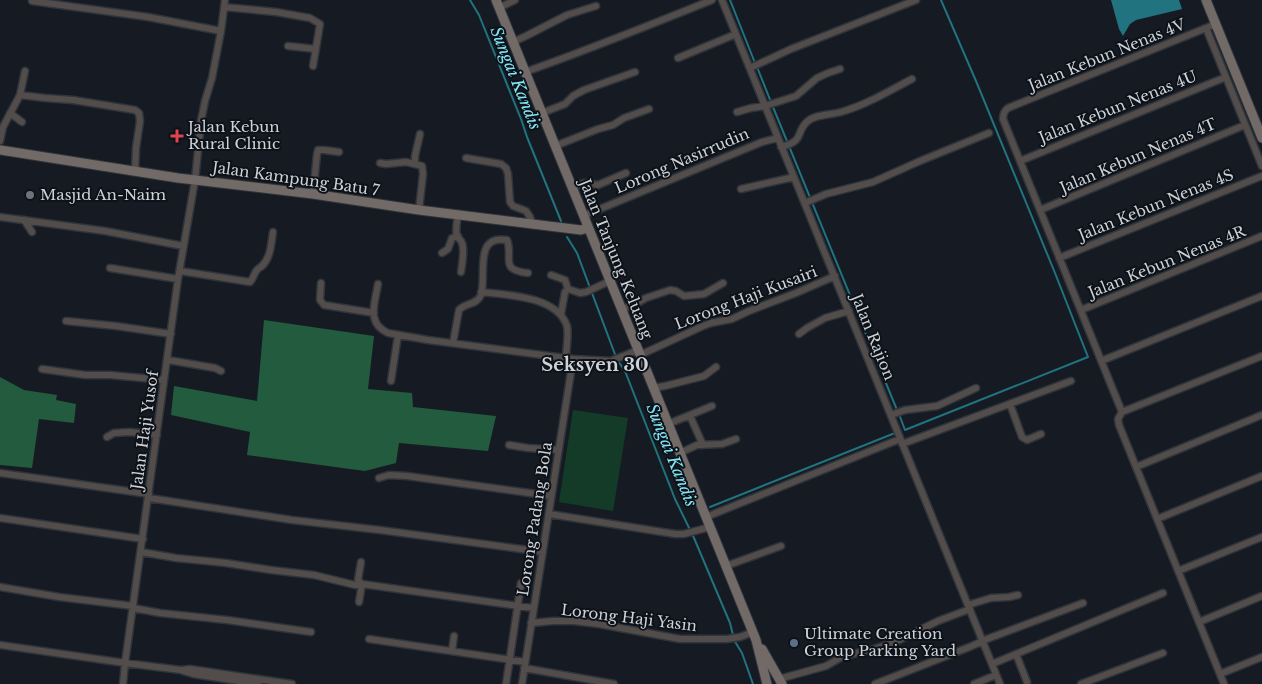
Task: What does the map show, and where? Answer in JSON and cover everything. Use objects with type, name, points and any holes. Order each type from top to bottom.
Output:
[{"type":"main road","points":[[1206,0],[1262,138]]},
{"type":"main road","name":"Jalan Tanjung Keluang","points":[[498,4],[525,72],[545,111],[555,146],[755,636],[781,681]]},
{"type":"main road","name":"Jalan Kampung Batu 7","points":[[0,150],[195,180],[313,194],[419,210],[533,225],[581,230],[588,228]]},
{"type":"main road","name":"Jalan Tanjung Keluang","points":[[755,636],[767,684]]},
{"type":"street","points":[[498,4],[515,0]]},
{"type":"street","points":[[525,72],[624,36],[712,0]]},
{"type":"street","name":"Jalan Rajion","points":[[722,0],[732,35],[754,65],[778,138],[806,202],[833,277],[892,415],[984,640],[1000,684]]},
{"type":"street","points":[[754,65],[916,0]]},
{"type":"street","points":[[32,1],[148,17],[222,31]]},
{"type":"street","points":[[224,4],[310,18],[320,24],[313,66]]},
{"type":"street","name":"Jalan Haji Yusof","points":[[123,684],[178,279],[195,180],[201,121],[204,101],[212,78],[222,31],[224,4]]},
{"type":"street","points":[[513,42],[567,15],[596,6]]},
{"type":"street","name":"Jalan Kebun Nenas 4V","points":[[1020,161],[1003,119],[1005,110],[1216,24]]},
{"type":"street","points":[[1206,28],[1262,166]]},
{"type":"street","points":[[678,58],[732,35]]},
{"type":"street","points":[[288,46],[316,49]]},
{"type":"street","points":[[737,112],[796,96],[818,78],[840,69]]},
{"type":"street","points":[[0,141],[3,127],[20,95],[25,71]]},
{"type":"street","points":[[545,111],[564,104],[584,90],[635,72]]},
{"type":"street","name":"Jalan Kebun Nenas 4U","points":[[1020,161],[1226,77]]},
{"type":"street","points":[[783,147],[792,144],[799,137],[807,121],[815,117],[841,112],[867,102],[912,79]]},
{"type":"street","points":[[20,95],[74,100],[135,110],[139,114],[140,121],[135,171]]},
{"type":"street","points":[[555,146],[613,125],[624,118],[649,109]]},
{"type":"street","points":[[10,113],[22,122]]},
{"type":"street","name":"Jalan Kebun Nenas 4T","points":[[1040,210],[1245,124]]},
{"type":"street","points":[[806,202],[873,182],[989,133]]},
{"type":"street","points":[[416,163],[415,156],[420,134]]},
{"type":"street","name":"Lorong Nasirrudin","points":[[583,216],[762,142],[778,138]]},
{"type":"street","points":[[313,194],[318,150],[339,152]]},
{"type":"street","points":[[466,158],[501,164],[506,168],[510,202],[513,206],[526,211],[533,225]]},
{"type":"street","points":[[1020,161],[1122,412]]},
{"type":"street","points":[[380,163],[406,162],[422,166],[423,174],[419,210]]},
{"type":"street","points":[[572,187],[584,183],[598,185],[626,173]]},
{"type":"street","name":"Jalan Kebun Nenas 4S","points":[[1059,258],[1262,176]]},
{"type":"street","points":[[741,190],[794,177]]},
{"type":"street","points":[[458,215],[456,229],[462,242],[463,262],[460,272]]},
{"type":"street","points":[[0,217],[105,231],[183,246]]},
{"type":"street","points":[[24,220],[32,232]]},
{"type":"street","points":[[180,271],[250,282],[269,254],[273,232]]},
{"type":"street","points":[[442,253],[448,249],[452,238],[458,236]]},
{"type":"street","name":"Jalan Kebun Nenas 4R","points":[[1081,310],[1262,236]]},
{"type":"street","points":[[453,343],[458,310],[474,302],[480,296],[484,252],[490,242],[499,239],[508,240],[508,263],[510,267],[519,272],[528,273]]},
{"type":"street","points":[[110,268],[178,279]]},
{"type":"street","points":[[551,275],[565,280],[568,289]]},
{"type":"street","name":"Lorong Haji Kusairi","points":[[573,359],[611,362],[639,353],[703,326],[732,320],[749,311],[833,277]]},
{"type":"street","points":[[568,289],[580,293],[586,292],[610,281]]},
{"type":"street","points":[[321,283],[320,300],[324,305],[374,313]]},
{"type":"street","points":[[621,309],[670,290],[684,296],[704,294],[723,283]]},
{"type":"street","points":[[378,284],[373,319],[381,330],[428,340],[573,359]]},
{"type":"street","points":[[566,358],[568,330],[561,314],[565,292],[568,289]]},
{"type":"street","points":[[481,292],[530,298],[561,314]]},
{"type":"street","points":[[1102,361],[1262,296]]},
{"type":"street","points":[[798,334],[826,318],[849,311]]},
{"type":"street","points":[[66,321],[171,334]]},
{"type":"street","points":[[391,381],[398,335]]},
{"type":"street","points":[[1224,684],[1118,419],[1122,412],[1262,356]]},
{"type":"street","name":"Lorong Padang Bola","points":[[522,684],[573,359]]},
{"type":"street","points":[[168,360],[215,368],[221,371]]},
{"type":"street","points":[[653,388],[704,376],[716,367]]},
{"type":"street","points":[[42,369],[86,375],[110,375],[164,380]]},
{"type":"street","points":[[706,517],[901,438],[918,438],[1071,381]]},
{"type":"street","points":[[892,415],[905,410],[937,406],[976,388]]},
{"type":"street","points":[[1010,404],[1022,437],[1027,440],[1041,434]]},
{"type":"street","points":[[668,424],[712,406]]},
{"type":"street","points":[[690,416],[702,445]]},
{"type":"street","points":[[1136,467],[1262,416]]},
{"type":"street","points":[[108,437],[114,433],[130,432],[157,435]]},
{"type":"street","points":[[680,453],[697,445],[722,444],[736,439]]},
{"type":"street","points":[[509,445],[558,450]]},
{"type":"street","points":[[0,473],[292,520],[543,552]]},
{"type":"street","points":[[380,478],[389,475],[407,476],[551,496]]},
{"type":"street","points":[[1157,519],[1262,476]]},
{"type":"street","points":[[549,514],[675,534],[684,534],[710,527]]},
{"type":"street","points":[[0,518],[143,539]]},
{"type":"street","points":[[1178,571],[1262,537]]},
{"type":"street","points":[[726,566],[781,546]]},
{"type":"street","points":[[141,552],[176,558],[314,574],[355,585],[362,584],[533,608]]},
{"type":"street","points":[[361,562],[358,580],[362,584]]},
{"type":"street","points":[[506,684],[521,583]]},
{"type":"street","points":[[359,602],[362,584]]},
{"type":"street","points":[[0,587],[133,607],[160,613],[199,616],[311,632]]},
{"type":"street","points":[[992,664],[1163,593]]},
{"type":"street","points":[[781,681],[826,666],[848,655],[887,645],[991,598],[1018,596]]},
{"type":"street","points":[[1199,622],[1262,596]]},
{"type":"street","points":[[875,684],[994,636],[1083,603]]},
{"type":"street","name":"Lorong Haji Yasin","points":[[531,623],[574,621],[680,639],[727,640],[755,636]]},
{"type":"street","points":[[452,651],[454,636]]},
{"type":"street","points":[[370,639],[510,660],[524,665],[614,684]]},
{"type":"street","points":[[0,645],[181,670],[193,674],[258,684]]},
{"type":"street","points":[[1081,684],[1163,653]]},
{"type":"street","points":[[1016,654],[1027,682]]},
{"type":"street","points":[[1220,674],[1262,657]]},
{"type":"street","points":[[181,670],[190,669],[292,684]]},
{"type":"street","points":[[974,684],[996,675]]},
{"type":"green space","points":[[264,320],[374,336],[368,389],[412,393],[413,407],[496,416],[488,451],[399,443],[396,463],[365,471],[247,455],[250,432],[171,415],[174,386],[257,401]]},
{"type":"green space","points":[[0,377],[24,390],[57,395],[56,400],[76,404],[74,423],[39,419],[32,468],[0,465]]},
{"type":"green space","points":[[573,410],[628,418],[613,511],[559,502]]},
{"type":"water","points":[[1111,0],[1179,0],[1182,9],[1136,20],[1130,24],[1123,36],[1119,29]]},
{"type":"waterway","name":"Sungai Kandis","points":[[470,0],[479,15],[561,221]]},
{"type":"waterway","points":[[730,0],[755,63]]},
{"type":"waterway","points":[[899,414],[905,430],[1088,357],[976,81],[941,0]]},
{"type":"waterway","points":[[757,67],[771,102]]},
{"type":"waterway","points":[[773,107],[897,410]]},
{"type":"waterway","name":"Sungai Kandis","points":[[567,237],[577,253],[616,357]]},
{"type":"waterway","name":"Sungai Kandis","points":[[618,361],[625,371],[675,499],[694,538],[730,623],[733,635]]},
{"type":"waterway","points":[[710,507],[895,433]]},
{"type":"waterway","name":"Sungai Kandis","points":[[734,640],[742,653],[753,684]]},
{"type":"place","name":"Jalan Kebun Rural Clinic","points":[[177,136]]},
{"type":"place","name":"Masjid An-Naim","points":[[30,195]]},
{"type":"place","name":"Ultimate Creation Group Parking Yard","points":[[794,643]]},
{"type":"district","name":"Seksyen 30","points":[[595,365]]}]
